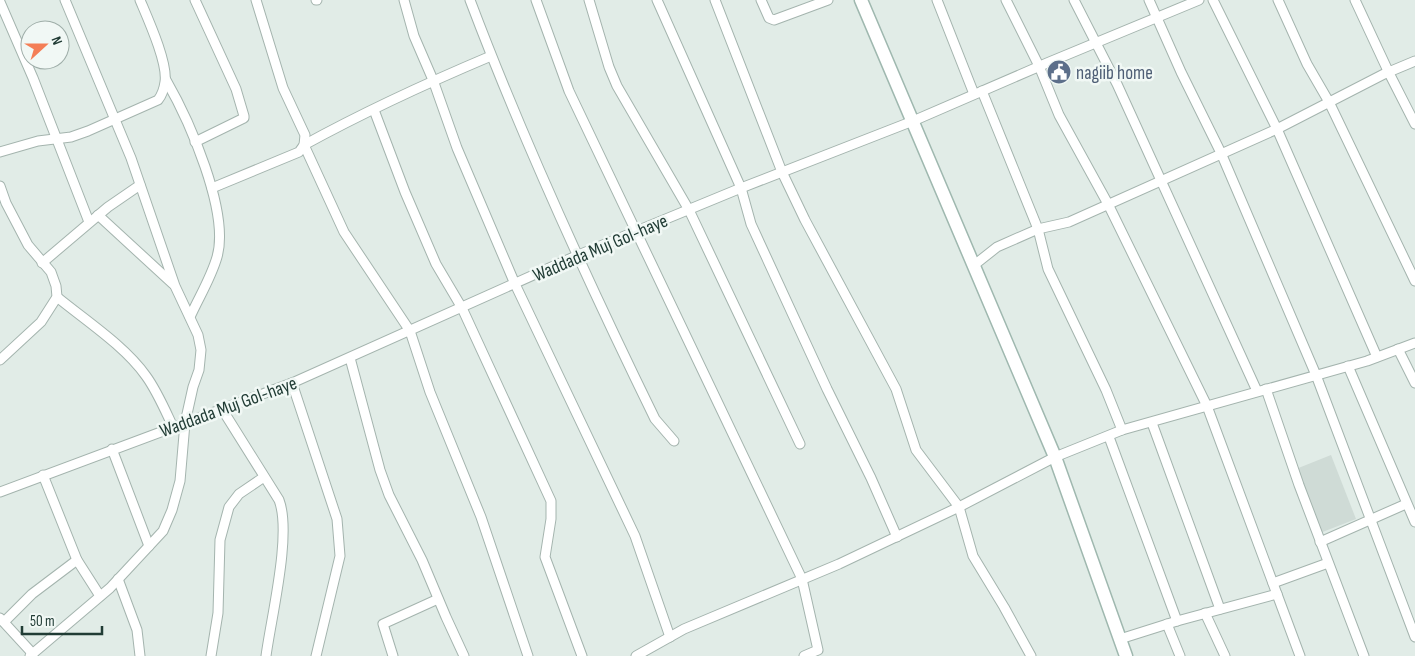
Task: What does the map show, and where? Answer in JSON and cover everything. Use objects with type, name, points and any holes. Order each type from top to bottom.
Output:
[{"type":"main road","points":[[861,0],[1055,457],[1120,639],[1123,655]]},
{"type":"street","points":[[65,0],[116,119],[175,286],[198,335],[201,350],[199,370],[193,387],[185,424],[180,481],[172,510],[163,531],[100,596],[31,655],[2,620],[32,594],[78,560]]},
{"type":"street","points":[[140,0],[162,60],[166,80],[179,104],[212,188],[219,232],[217,256],[190,317]]},
{"type":"street","points":[[194,142],[244,118],[236,89],[195,0]]},
{"type":"street","points":[[256,0],[283,88],[305,135],[304,145],[344,232],[410,331],[430,392],[480,517],[528,656]]},
{"type":"street","points":[[404,0],[414,36],[433,80],[457,148],[515,284],[635,536],[670,637]]},
{"type":"street","points":[[470,0],[491,56],[576,256],[655,419],[674,441]]},
{"type":"street","points":[[536,0],[569,92],[802,579],[818,650],[804,656]]},
{"type":"street","points":[[589,0],[609,67],[617,86],[689,210],[800,444]]},
{"type":"street","points":[[657,0],[741,188],[751,224],[897,536]]},
{"type":"street","points":[[715,0],[782,172],[805,220],[896,389],[916,450],[959,507],[973,556],[1031,656]]},
{"type":"street","points":[[761,0],[768,18],[774,20],[828,0]]},
{"type":"street","points":[[937,0],[1038,229],[1048,269],[1106,390],[1122,430]]},
{"type":"street","points":[[1006,0],[1039,66],[1060,115],[1108,204],[1206,406],[1300,656]]},
{"type":"street","points":[[1074,0],[1116,84],[1261,390],[1364,656]]},
{"type":"street","points":[[1149,0],[1181,72],[1221,153],[1316,375],[1415,637]]},
{"type":"street","name":"Waddada Muj Gol-haye","points":[[0,492],[292,383],[576,256],[741,188],[913,121],[1039,66],[1199,0]]},
{"type":"street","points":[[1213,0],[1277,129],[1377,357]]},
{"type":"street","points":[[1278,0],[1307,64],[1329,102],[1415,281]]},
{"type":"street","points":[[1355,0],[1388,72],[1415,124]]},
{"type":"street","points":[[0,2],[33,78],[89,222]]},
{"type":"street","points":[[212,188],[299,152],[304,145],[350,120],[433,80],[491,56]]},
{"type":"street","points":[[973,266],[997,246],[1038,229],[1069,222],[1277,129],[1388,72],[1415,61]]},
{"type":"street","points":[[0,152],[38,141],[57,139],[88,131],[116,119],[158,100],[166,80]]},
{"type":"street","points":[[374,110],[405,192],[436,264],[462,308],[551,502],[552,519],[545,557],[582,656]]},
{"type":"street","points":[[42,263],[89,222],[140,185]]},
{"type":"street","points":[[0,186],[6,203],[28,245],[51,272],[56,286],[56,297],[41,322],[0,360]]},
{"type":"street","points":[[98,215],[175,286]]},
{"type":"street","points":[[56,297],[135,362],[147,376],[173,427]]},
{"type":"street","points":[[636,656],[684,629],[839,564],[959,507],[1055,457],[1109,437],[1122,430],[1348,366],[1415,343]]},
{"type":"street","points":[[1398,349],[1415,383]]},
{"type":"street","points":[[350,358],[380,470],[464,656]]},
{"type":"street","points":[[1348,366],[1415,522]]},
{"type":"street","points":[[292,383],[337,519],[339,536],[340,556],[316,656]]},
{"type":"street","points":[[222,409],[282,508],[283,535],[266,656]]},
{"type":"street","points":[[1152,423],[1220,609]]},
{"type":"street","points":[[1109,437],[1177,621]]},
{"type":"street","points":[[112,449],[148,546]]},
{"type":"street","points":[[43,475],[78,560],[100,596]]},
{"type":"street","points":[[212,656],[218,613],[220,540],[229,507],[239,494],[264,477]]},
{"type":"street","points":[[1320,542],[1406,504]]},
{"type":"street","points":[[1273,583],[1328,563]]},
{"type":"street","points":[[118,579],[137,630],[140,656]]},
{"type":"street","points":[[1120,639],[1166,624],[1277,594]]},
{"type":"street","points":[[393,656],[383,624],[438,599]]},
{"type":"street","points":[[1205,613],[1225,656]]},
{"type":"street","points":[[1166,624],[1180,656]]},
{"type":"shaded area","points":[[1331,455],[1356,519],[1320,533],[1296,469]]},
{"type":"place","name":"nagiib home","points":[[1059,72]]}]
